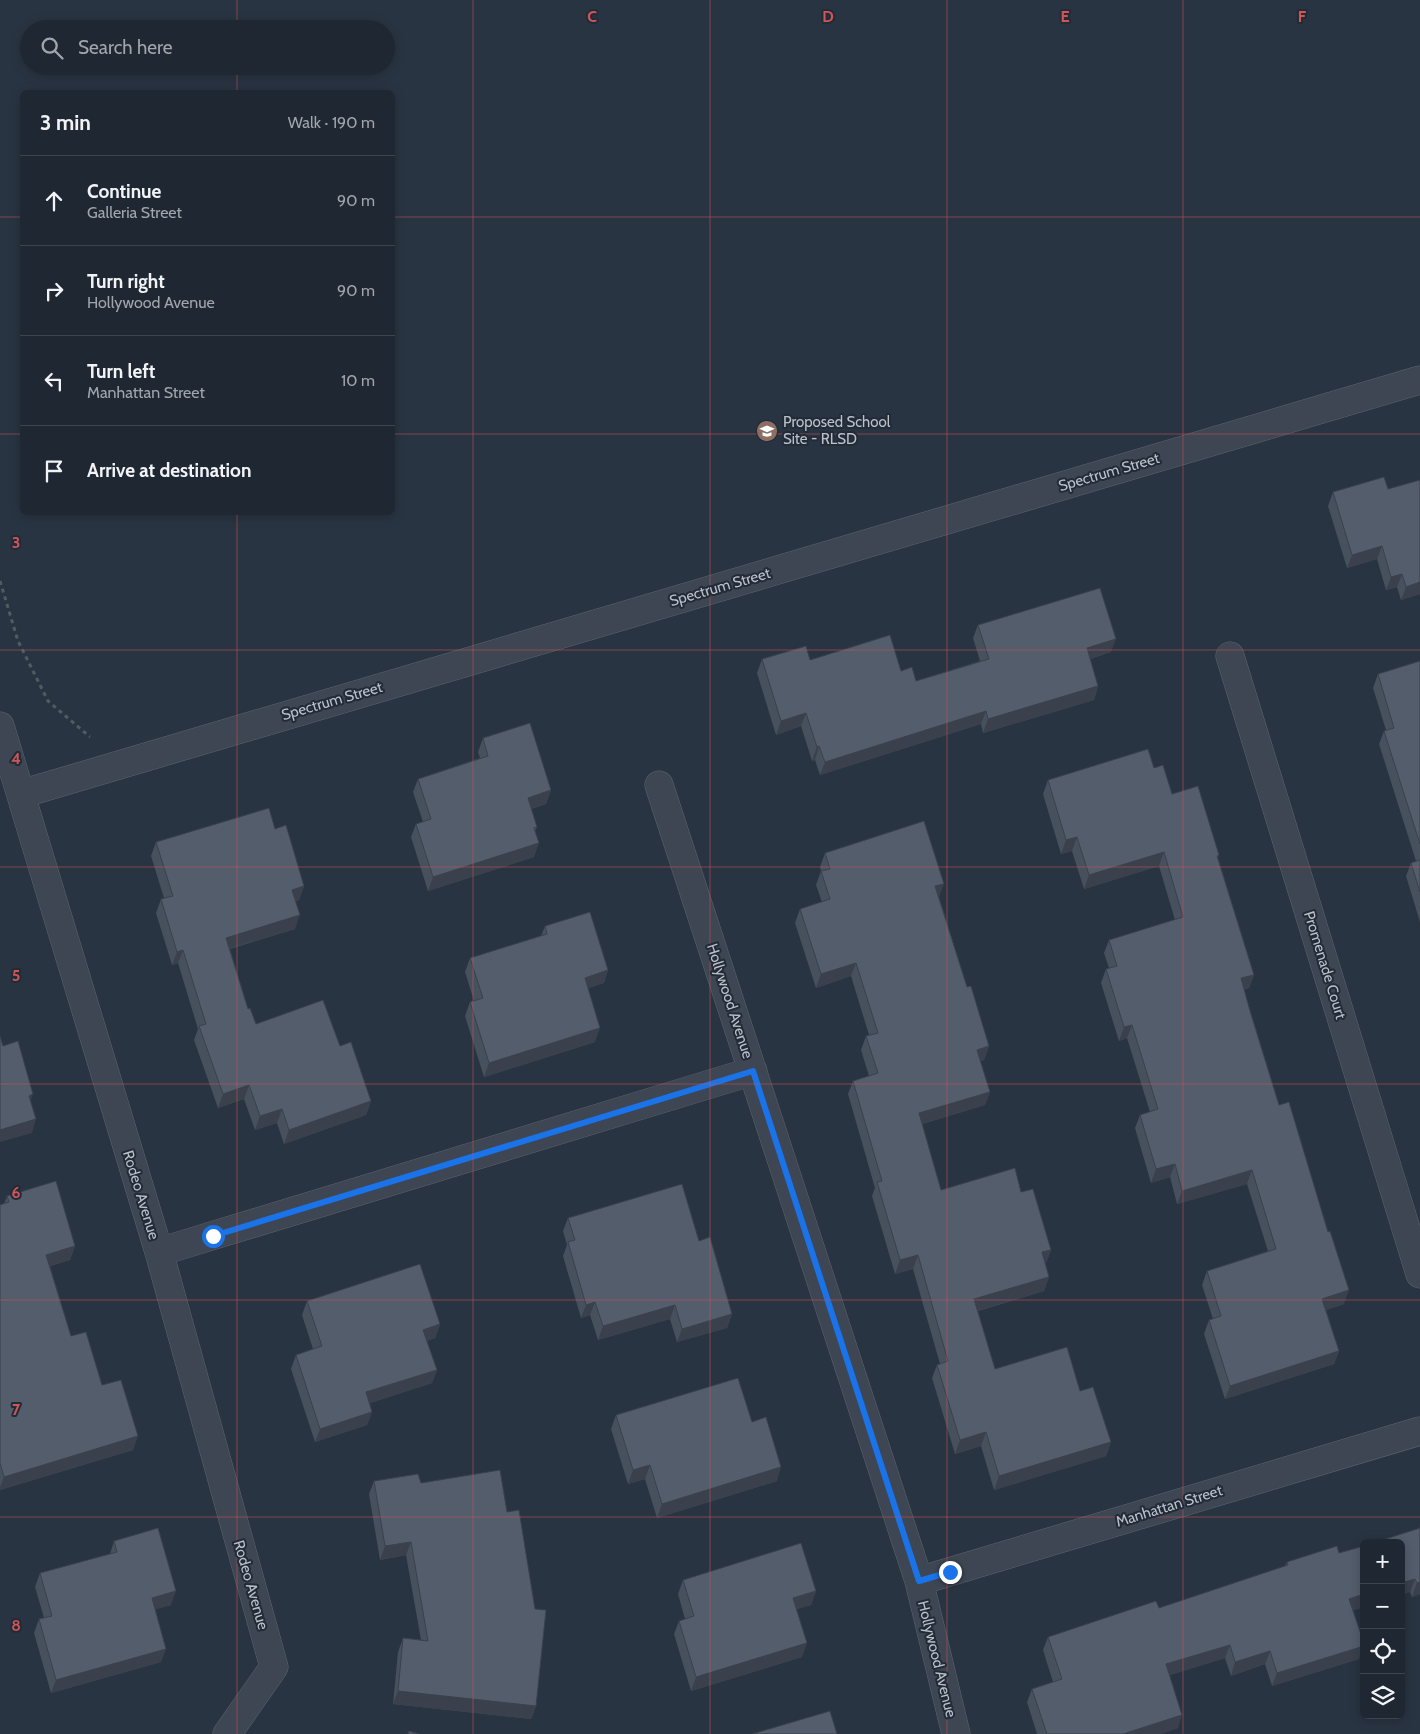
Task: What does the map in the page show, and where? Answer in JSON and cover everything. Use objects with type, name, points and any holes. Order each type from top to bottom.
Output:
[{"type":"street","name":"Spectrum Street","points":[[21,794],[1420,380]]},
{"type":"street","name":"Promenade Court","points":[[1230,656],[1420,1274]]},
{"type":"street","name":"Rodeo Avenue","points":[[0,726],[159,1252],[274,1666],[227,1734]]},
{"type":"street","name":"Hollywood Avenue","points":[[660,785],[919,1581],[956,1734]]},
{"type":"street","points":[[159,1252],[753,1071]]},
{"type":"street","name":"Manhattan Street","points":[[919,1581],[1420,1431]]},
{"type":"path","points":[[0,581],[18,641],[48,701],[97,743]]},
{"type":"building","points":[[1384,477],[1388,489],[1420,480],[1420,582],[1406,587],[1402,574],[1391,577],[1382,546],[1352,555],[1333,492]]},
{"type":"building","points":[[1100,588],[1116,639],[1087,648],[1098,686],[988,719],[986,711],[825,762],[819,746],[817,747],[806,713],[781,721],[762,659],[806,646],[810,660],[890,635],[901,671],[912,667],[916,681],[989,659],[978,625]]},
{"type":"building","points":[[1420,661],[1420,844],[1384,731],[1394,728],[1378,674]]},
{"type":"building","points":[[530,723],[551,790],[528,798],[537,827],[534,828],[539,843],[433,877],[416,824],[431,819],[418,779],[488,756],[483,738]]},
{"type":"building","points":[[1148,749],[1154,768],[1163,765],[1172,794],[1198,786],[1219,855],[1217,856],[1254,975],[1241,978],[1250,1011],[1279,1105],[1289,1102],[1328,1232],[1330,1231],[1349,1290],[1322,1299],[1339,1351],[1230,1386],[1209,1320],[1221,1316],[1207,1271],[1276,1249],[1252,1170],[1182,1191],[1175,1164],[1156,1169],[1140,1115],[1158,1109],[1132,1025],[1124,1027],[1106,969],[1117,966],[1109,940],[1183,917],[1164,852],[1089,875],[1077,837],[1066,840],[1048,780]]},
{"type":"building","points":[[269,808],[275,829],[286,825],[304,886],[292,890],[300,915],[226,938],[248,1009],[250,1008],[256,1024],[323,1000],[340,1046],[351,1042],[371,1101],[289,1130],[282,1109],[260,1116],[249,1085],[223,1094],[199,1026],[206,1024],[183,950],[177,952],[161,899],[173,896],[156,842]]},
{"type":"building","points":[[924,821],[944,884],[935,886],[967,987],[971,986],[989,1046],[977,1050],[990,1092],[919,1113],[941,1190],[1015,1168],[1021,1192],[1033,1189],[1051,1250],[1042,1252],[1049,1277],[974,1299],[995,1369],[1067,1347],[1080,1391],[1093,1387],[1111,1442],[999,1476],[986,1432],[960,1440],[937,1365],[948,1361],[918,1255],[900,1260],[877,1182],[882,1181],[853,1081],[878,1073],[866,1036],[878,1033],[856,963],[821,974],[800,909],[830,899],[821,871],[830,869],[825,853]]},
{"type":"building","points":[[1420,860],[1420,892],[1411,863]]},
{"type":"building","points":[[590,912],[608,970],[585,978],[600,1028],[489,1063],[470,1002],[483,998],[470,958],[547,934],[545,926]]},
{"type":"building","points":[[0,1036],[3,1046],[18,1041],[33,1094],[29,1096],[36,1119],[0,1130]]},
{"type":"building","points":[[56,1181],[75,1246],[46,1255],[71,1336],[86,1332],[102,1385],[121,1380],[138,1436],[4,1477],[0,1463],[0,1205],[9,1202],[7,1196]]},
{"type":"building","points":[[682,1184],[699,1241],[710,1237],[732,1314],[682,1329],[675,1305],[603,1326],[595,1302],[586,1305],[568,1242],[575,1240],[568,1218]]},
{"type":"building","points":[[420,1264],[440,1324],[423,1330],[437,1370],[366,1392],[372,1412],[320,1429],[296,1355],[322,1346],[307,1301]]},
{"type":"building","points":[[738,1378],[752,1422],[766,1417],[781,1467],[662,1504],[650,1465],[633,1470],[616,1415]]},
{"type":"building","points":[[500,1470],[507,1512],[519,1510],[535,1609],[546,1610],[536,1706],[398,1691],[403,1638],[428,1641],[411,1542],[385,1546],[374,1481],[418,1474],[421,1483]]},
{"type":"building","points":[[158,1528],[176,1591],[152,1598],[166,1649],[56,1680],[39,1619],[52,1616],[40,1573],[117,1552],[114,1541]]},
{"type":"building","points":[[1420,1528],[1420,1582],[1417,1583],[1415,1579],[1405,1582],[1405,1539],[1386,1539]]},
{"type":"building","points":[[801,1543],[816,1591],[793,1598],[807,1643],[696,1677],[679,1621],[694,1616],[683,1580]]},
{"type":"building","points":[[1337,1546],[1339,1553],[1360,1547],[1360,1595],[1349,1599],[1360,1631],[1360,1647],[1277,1673],[1270,1651],[1235,1662],[1230,1645],[1166,1664],[1182,1715],[1123,1734],[1047,1734],[1032,1689],[1062,1679],[1048,1637],[1156,1601],[1159,1608],[1288,1565],[1287,1562]]},
{"type":"building","points":[[830,1711],[837,1734],[752,1734]]},
{"type":"building","points":[[409,1731],[419,1734],[408,1734]]},
{"type":"place","name":"Proposed School Site - RLSD","points":[[767,431]]},
{"type":"route","points":[[213,1236],[753,1071],[919,1581],[950,1572]]}]
